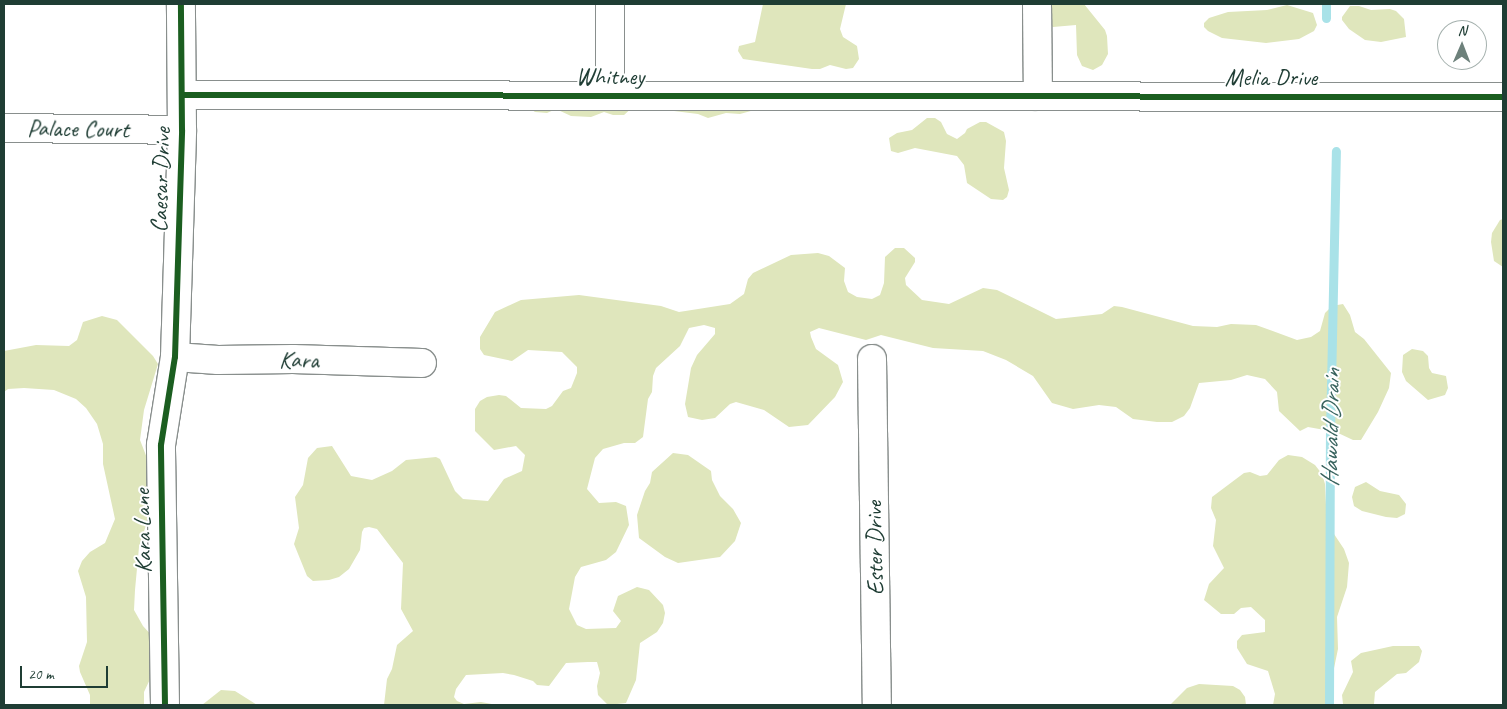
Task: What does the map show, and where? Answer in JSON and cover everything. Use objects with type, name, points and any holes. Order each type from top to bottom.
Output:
[{"type":"street","name":"Caesar Drive","points":[[175,357],[182,130],[181,4]]},
{"type":"street","points":[[610,4],[610,96]]},
{"type":"street","points":[[1037,4],[1038,96]]},
{"type":"street","name":"Whitney","points":[[182,95],[1038,96]]},
{"type":"street","name":"Melia Drive","points":[[1038,96],[1503,97]]},
{"type":"street","name":"Palace Court","points":[[4,128],[182,130]]},
{"type":"street","name":"Kara","points":[[175,357],[218,360],[293,359],[422,363]]},
{"type":"street","name":"Kara Lane","points":[[165,705],[161,445],[175,357]]},
{"type":"street","name":"Ester Drive","points":[[872,359],[876,705]]},
{"type":"green space","points":[[763,4],[846,4],[840,29],[843,37],[857,46],[859,59],[853,68],[846,69],[830,65],[820,69],[812,69],[743,59],[738,51],[739,46],[755,42]]},
{"type":"green space","points":[[1037,4],[1084,4],[1105,30],[1107,36],[1108,54],[1102,65],[1093,70],[1082,66],[1077,55],[1076,25],[1053,27],[1045,21]]},
{"type":"green space","points":[[1287,5],[1313,13],[1317,25],[1314,31],[1299,39],[1266,43],[1222,38],[1204,27],[1204,23],[1209,18],[1228,12],[1267,10]]},
{"type":"green space","points":[[1350,6],[1359,6],[1371,10],[1390,9],[1396,11],[1404,19],[1406,37],[1381,42],[1365,40],[1349,29],[1342,20]]},
{"type":"green space","points":[[669,105],[758,109],[740,114],[726,113],[708,118],[698,114],[674,111]]},
{"type":"green space","points":[[634,106],[624,115],[613,115],[604,112],[591,117],[571,116],[556,109],[547,113],[535,112],[529,108]]},
{"type":"green space","points":[[927,118],[935,118],[941,122],[947,134],[957,139],[967,129],[980,122],[986,122],[1004,132],[1006,141],[1004,168],[1009,190],[1007,197],[1003,200],[991,199],[967,183],[964,165],[957,156],[915,148],[898,153],[891,151],[889,138],[897,133],[912,130]]},
{"type":"green space","points":[[1503,219],[1503,267],[1494,261],[1491,242],[1492,233],[1500,220]]},
{"type":"green space","points":[[895,248],[904,248],[915,258],[915,262],[905,278],[906,285],[922,300],[949,304],[983,288],[997,290],[1056,319],[1102,314],[1114,306],[1193,326],[1256,325],[1297,340],[1311,337],[1320,331],[1325,313],[1332,306],[1343,304],[1350,315],[1355,332],[1364,339],[1391,373],[1389,388],[1378,412],[1361,440],[1353,440],[1336,432],[1308,427],[1300,431],[1279,411],[1277,392],[1265,379],[1247,375],[1231,380],[1199,383],[1190,408],[1184,416],[1172,422],[1157,422],[1133,419],[1116,407],[1099,405],[1073,409],[1052,403],[1033,376],[1006,360],[983,351],[933,348],[881,335],[866,340],[819,328],[810,332],[816,349],[838,365],[843,382],[835,397],[808,425],[789,427],[764,410],[736,402],[730,404],[715,418],[702,420],[688,417],[685,404],[691,368],[697,355],[715,334],[715,328],[704,325],[689,328],[680,346],[656,368],[653,376],[652,392],[648,399],[643,437],[635,443],[624,443],[603,449],[595,458],[587,489],[599,503],[616,502],[626,506],[629,525],[616,552],[606,560],[581,567],[575,577],[569,609],[577,625],[586,629],[616,628],[621,621],[613,611],[618,596],[637,587],[649,590],[663,605],[665,613],[663,623],[657,632],[640,643],[636,680],[626,703],[608,705],[598,695],[597,686],[600,673],[597,662],[588,662],[566,663],[549,686],[537,685],[533,681],[503,673],[466,675],[456,689],[454,697],[457,701],[464,704],[481,702],[497,705],[384,705],[387,679],[392,669],[397,645],[413,631],[401,609],[403,563],[377,529],[369,527],[364,528],[362,532],[360,550],[349,569],[339,577],[313,581],[307,576],[294,544],[299,528],[295,497],[303,485],[308,458],[317,448],[332,446],[351,476],[372,480],[392,471],[406,460],[436,457],[440,459],[455,491],[463,499],[488,501],[504,479],[522,471],[525,455],[516,446],[494,450],[475,431],[475,409],[480,401],[487,397],[499,395],[506,396],[521,408],[546,409],[552,406],[563,391],[571,388],[577,373],[577,367],[562,352],[528,350],[512,361],[484,355],[480,349],[480,337],[495,312],[521,300],[579,295],[661,306],[679,312],[730,304],[744,294],[748,279],[753,273],[791,255],[818,253],[829,256],[845,268],[844,281],[848,292],[857,297],[872,299],[880,295],[884,283],[885,257]]},
{"type":"green space","points":[[102,316],[117,320],[153,356],[158,364],[144,410],[140,440],[152,471],[153,511],[148,519],[139,547],[134,610],[143,626],[153,637],[152,675],[144,692],[144,705],[90,705],[90,695],[80,672],[79,666],[87,642],[86,597],[78,571],[82,561],[90,552],[105,543],[115,519],[103,464],[103,444],[97,424],[86,408],[76,399],[54,390],[24,388],[8,389],[4,392],[4,351],[36,345],[69,346],[77,340],[83,322]]},
{"type":"green space","points":[[1412,349],[1423,351],[1428,356],[1429,368],[1432,373],[1446,376],[1448,388],[1445,395],[1428,400],[1406,381],[1402,372],[1403,355]]},
{"type":"green space","points":[[673,453],[688,455],[711,471],[712,480],[720,496],[733,509],[741,523],[735,541],[720,557],[678,563],[665,557],[639,538],[637,515],[645,491],[650,483],[652,472]]},
{"type":"green space","points":[[1288,455],[1302,457],[1315,465],[1322,474],[1325,484],[1326,505],[1334,534],[1344,549],[1349,563],[1347,587],[1337,617],[1338,649],[1328,697],[1329,705],[1273,705],[1275,694],[1268,671],[1247,664],[1237,648],[1237,641],[1242,635],[1265,632],[1265,620],[1251,607],[1241,608],[1234,614],[1221,614],[1204,600],[1209,584],[1224,568],[1213,546],[1216,520],[1211,508],[1212,497],[1244,473],[1250,472],[1260,476],[1267,475],[1279,460]]},
{"type":"green space","points":[[1366,482],[1380,491],[1399,495],[1406,504],[1405,514],[1397,518],[1386,517],[1362,511],[1354,506],[1352,497],[1355,487]]},
{"type":"green space","points":[[1393,646],[1419,646],[1422,651],[1419,662],[1406,673],[1397,674],[1375,692],[1374,704],[1343,704],[1342,695],[1353,672],[1351,661],[1361,653]]},
{"type":"green space","points":[[1199,684],[1233,686],[1240,690],[1245,697],[1246,705],[1170,705],[1187,688]]},
{"type":"green space","points":[[221,690],[235,691],[257,705],[202,705]]},
{"type":"waterway","name":"Hawald Drain","points":[[1326,4],[1326,18]]},
{"type":"waterway","name":"Hawald Drain","points":[[1329,705],[1330,433],[1336,151]]},
{"type":"cycle path","points":[[165,705],[161,445],[175,357],[182,130],[181,4]]},
{"type":"cycle path","points":[[182,95],[1503,97]]}]
